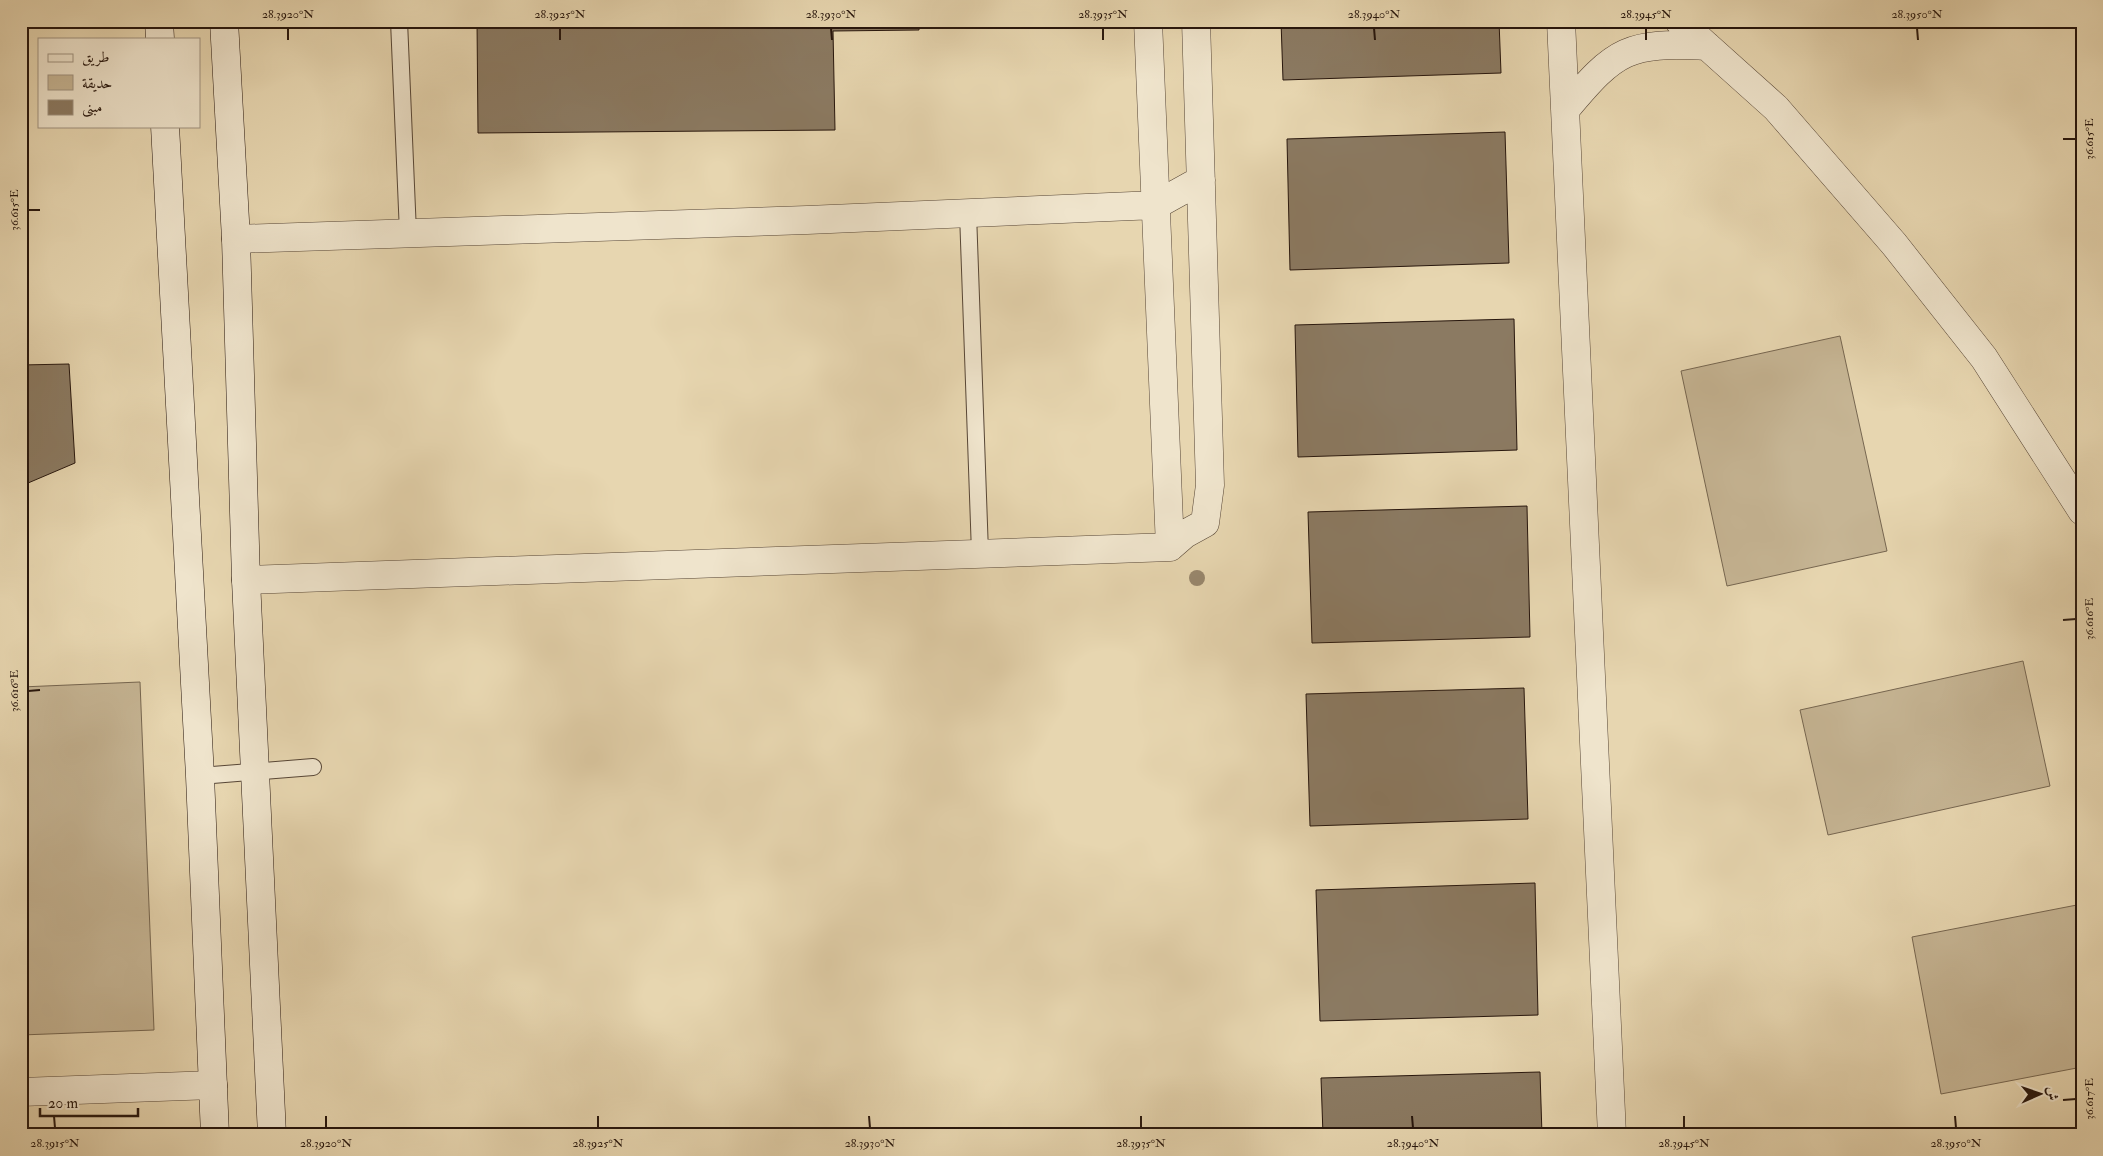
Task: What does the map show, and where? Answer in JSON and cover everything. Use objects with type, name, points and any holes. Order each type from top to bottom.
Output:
[{"type":"street","points":[[159,21],[160,38]]},
{"type":"street","points":[[224,21],[236,239],[246,580],[272,1135]]},
{"type":"street","points":[[1148,21],[1170,547]]},
{"type":"street","points":[[246,580],[1170,547],[1186,534],[1205,523],[1210,485],[1196,21]]},
{"type":"street","points":[[1562,21],[1612,1135]]},
{"type":"street","points":[[1679,21],[1776,108],[1894,244],[1984,358],[2082,510]]},
{"type":"street","points":[[1566,109],[1597,73],[1608,63],[1625,53],[1645,46],[1669,44],[1707,46]]},
{"type":"street","points":[[165,128],[200,776],[215,1135]]},
{"type":"street","points":[[236,239],[1156,205],[1201,180]]},
{"type":"street","points":[[21,1092],[213,1085]]},
{"type":"lane","points":[[399,21],[408,233]]},
{"type":"lane","points":[[968,213],[980,553]]},
{"type":"lane","points":[[200,776],[313,767]]},
{"type":"green space","points":[[1840,336],[1887,551],[1727,586],[1681,371]]},
{"type":"green space","points":[[2023,661],[2050,786],[1828,835],[1800,710]]},
{"type":"green space","points":[[140,682],[154,1030],[21,1035],[21,687]]},
{"type":"green space","points":[[2082,904],[2082,1067],[1941,1094],[1912,937]]},
{"type":"building","points":[[477,21],[919,21],[919,30],[833,31],[835,130],[478,133]]},
{"type":"building","points":[[1281,21],[1499,21],[1501,73],[1283,80]]},
{"type":"building","points":[[1505,132],[1509,263],[1290,270],[1287,139]]},
{"type":"building","points":[[1514,319],[1517,450],[1298,457],[1295,325]]},
{"type":"building","points":[[69,364],[75,463],[21,486],[21,365]]},
{"type":"building","points":[[1527,506],[1530,637],[1312,643],[1308,512]]},
{"type":"building","points":[[1524,688],[1528,819],[1310,826],[1306,694]]},
{"type":"building","points":[[1535,883],[1538,1015],[1320,1021],[1316,890]]},
{"type":"building","points":[[1540,1072],[1542,1135],[1323,1135],[1321,1078]]}]
